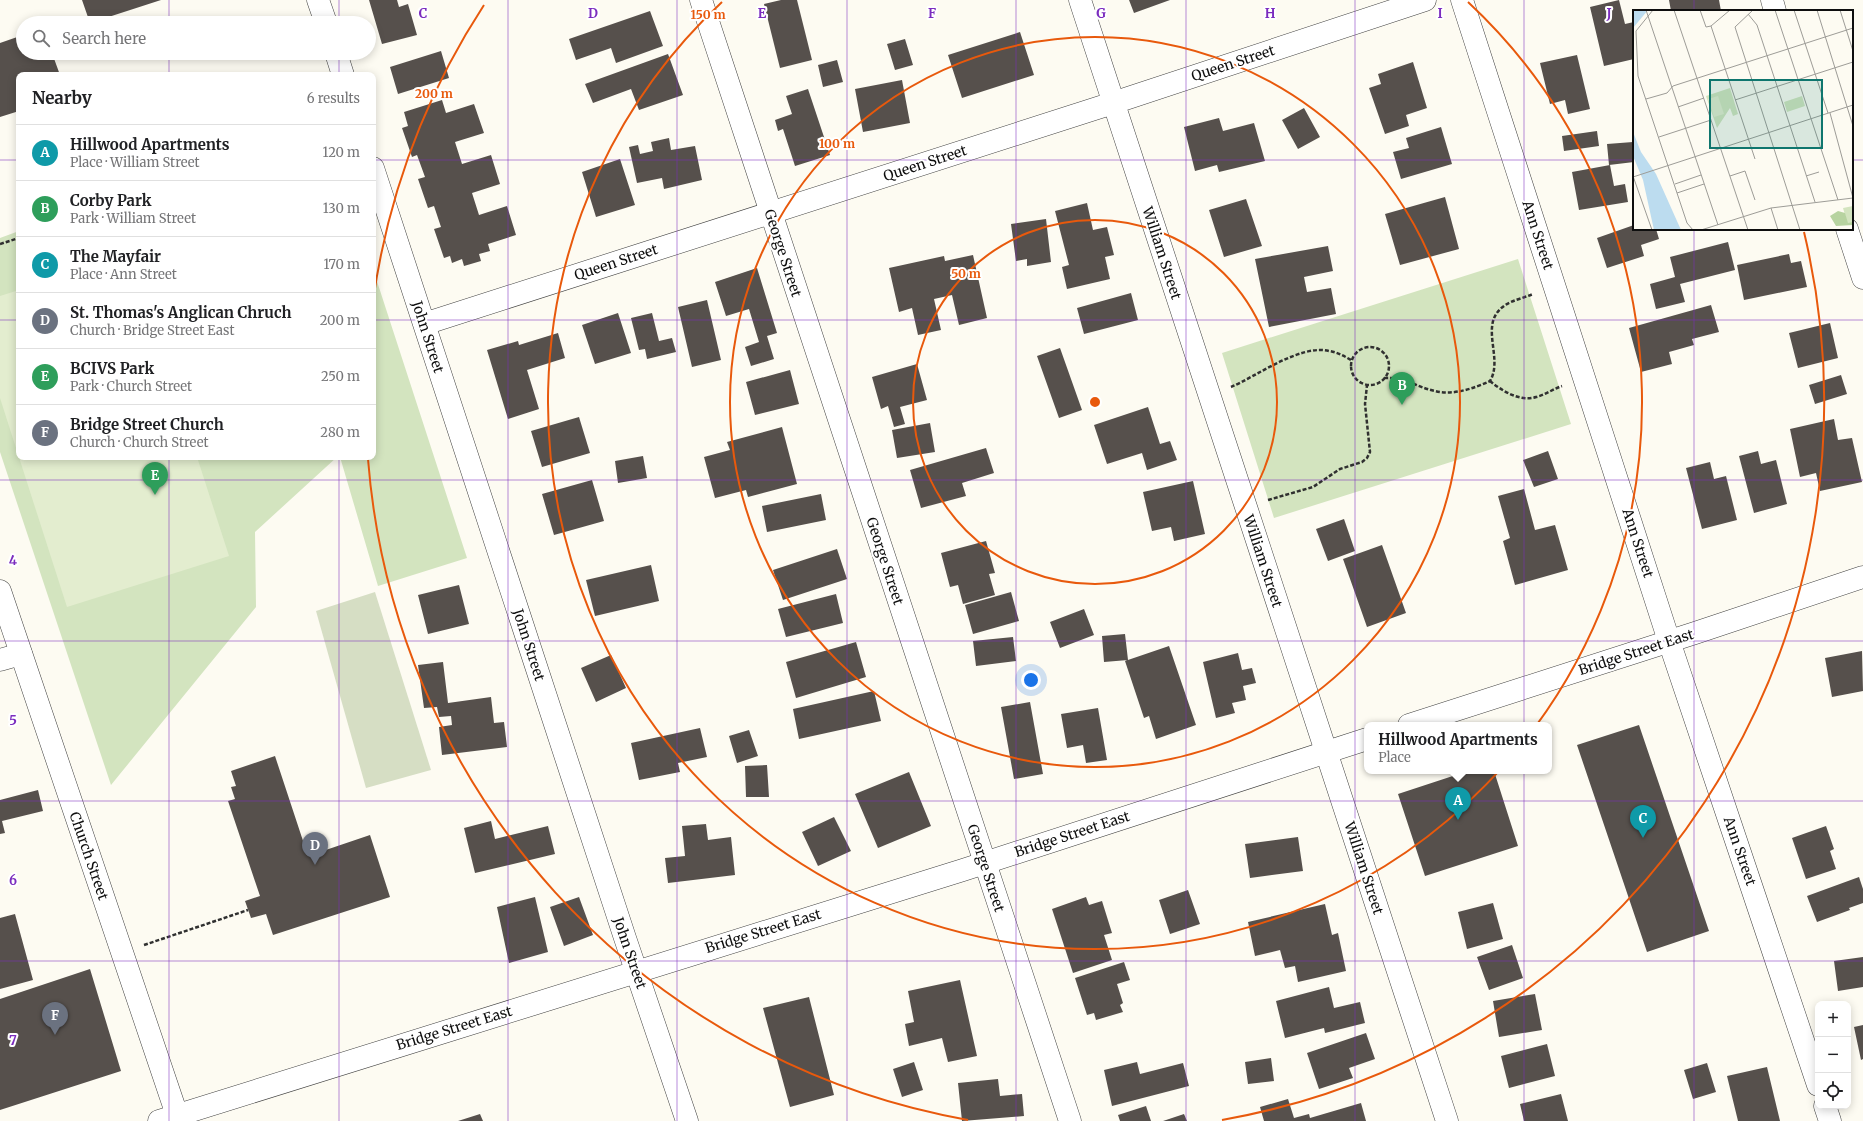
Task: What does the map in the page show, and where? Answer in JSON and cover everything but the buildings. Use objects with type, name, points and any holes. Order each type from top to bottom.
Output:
[{"type":"street","points":[[318,0],[324,16]]},
{"type":"street","name":"George Street","points":[[701,0],[1070,1121]]},
{"type":"street","name":"William Street","points":[[1080,0],[1447,1121]]},
{"type":"street","name":"Queen Street","points":[[424,324],[1113,103],[1425,0]]},
{"type":"street","name":"Ann Street","points":[[1462,0],[1670,641],[1815,1076]]},
{"type":"street","points":[[1772,0],[1775,10]]},
{"type":"street","points":[[338,60],[342,72]]},
{"type":"street","name":"John Street","points":[[376,177],[636,971],[687,1121]]},
{"type":"street","points":[[1847,230],[1863,278]]},
{"type":"street","name":"Bridge Street East","points":[[1418,722],[1863,577]]},
{"type":"street","name":"Church Street","points":[[0,591],[172,1119]]},
{"type":"street","points":[[0,660],[20,654]]},
{"type":"street","name":"Bridge Street East","points":[[172,1119],[636,971],[984,863],[1364,740]]},
{"type":"street","points":[[1826,1109],[1830,1121]]},
{"type":"path","points":[[0,244],[16,239]]},
{"type":"path","points":[[1490,380],[1494,368],[1491,329],[1496,312],[1505,305],[1534,294]]},
{"type":"path","points":[[1370,347],[1381,351],[1385,355],[1389,366],[1384,378],[1380,382],[1367,385],[1361,383],[1352,373],[1351,360],[1354,355],[1364,348],[1370,347]]},
{"type":"path","points":[[1229,388],[1270,366],[1309,351],[1328,350],[1351,360]]},
{"type":"path","points":[[1384,378],[1402,378],[1436,392],[1458,391],[1490,380]]},
{"type":"path","points":[[1490,380],[1505,392],[1525,398],[1534,398],[1564,385]]},
{"type":"path","points":[[1265,500],[1313,487],[1340,469],[1362,462],[1367,458],[1370,452],[1365,404],[1367,385]]},
{"type":"path","points":[[158,940],[248,910]]},
{"type":"green space","points":[[16,232],[16,460],[334,460],[255,532],[256,607],[111,785],[0,452],[0,238]]},
{"type":"green space","points":[[1518,259],[1571,424],[1274,518],[1222,353]]},
{"type":"green space","points":[[376,278],[467,558],[378,586],[341,460],[376,460]]},
{"type":"green space","points":[[16,291],[16,448],[0,398],[0,296]]},
{"type":"green space","points":[[20,460],[198,460],[229,556],[67,607]]},
{"type":"green space","points":[[375,592],[431,770],[366,788],[316,611]]},
{"type":"place","name":"Corby Park","points":[[1402,405]]},
{"type":"place","name":"BCIVS Park","points":[[155,495]]},
{"type":"place","name":"Hillwood Apartments","points":[[1458,820]]},
{"type":"place","name":"The Mayfair","points":[[1643,838]]},
{"type":"place","name":"St. Thomas's Anglican Chruch","points":[[315,865]]},
{"type":"place","name":"Bridge Street Church","points":[[55,1035]]}]
